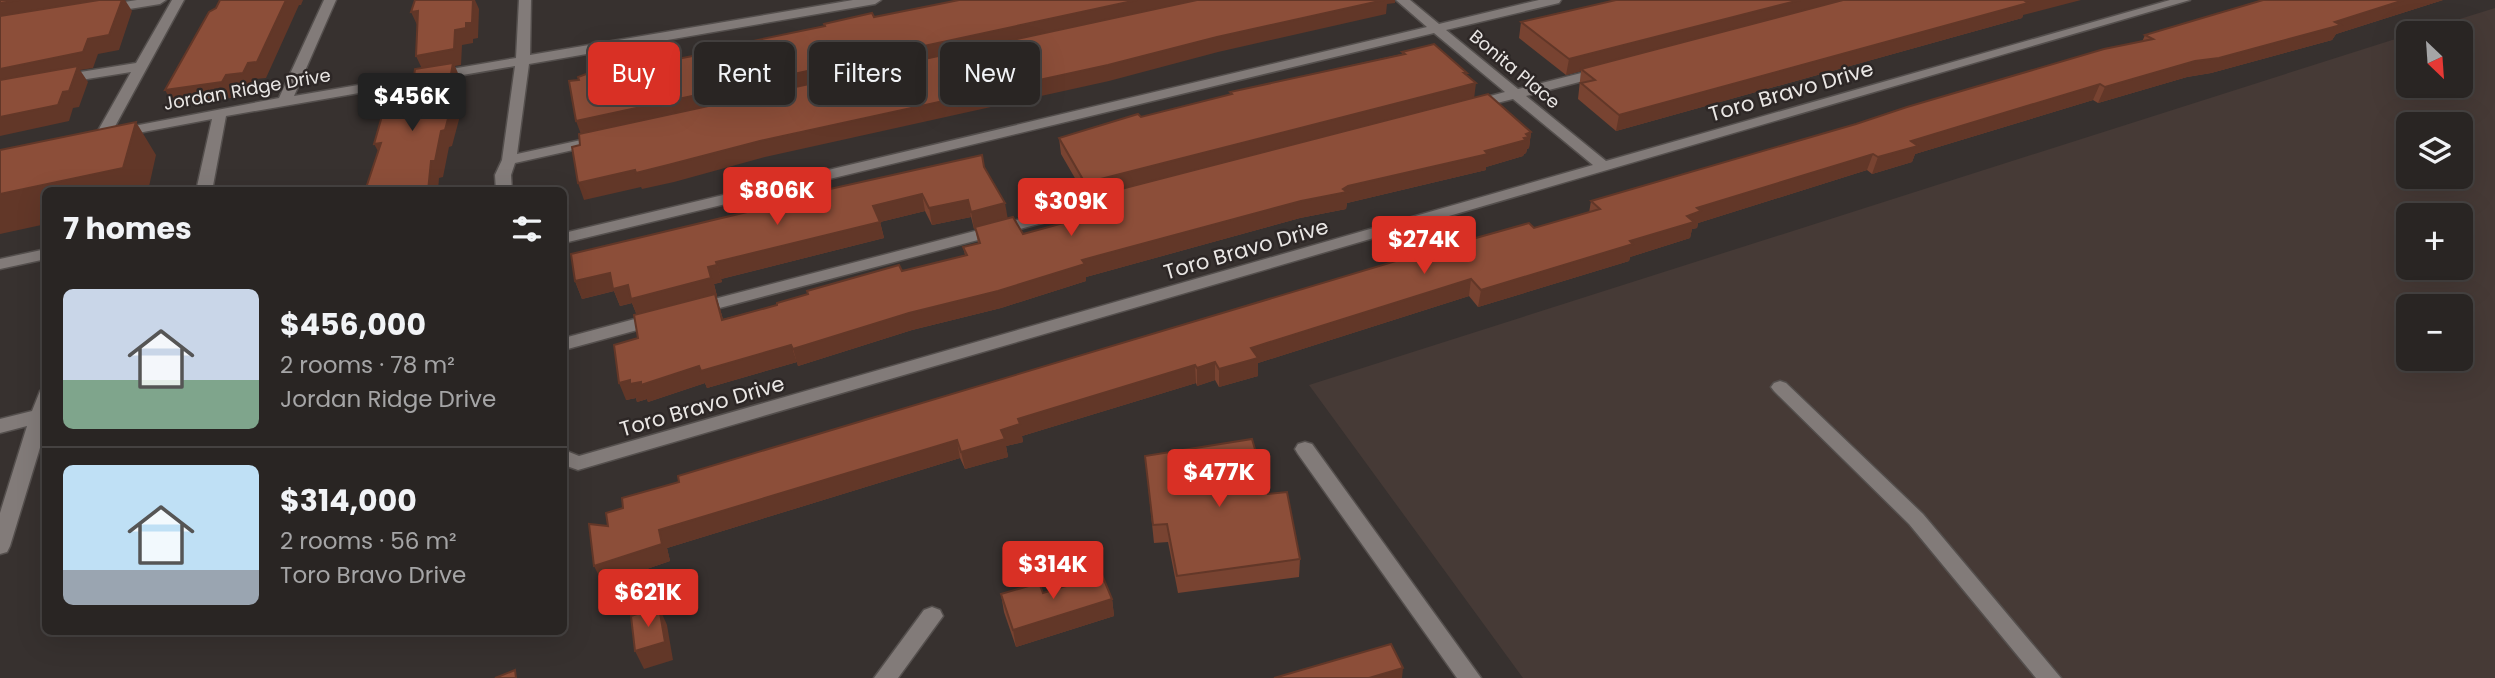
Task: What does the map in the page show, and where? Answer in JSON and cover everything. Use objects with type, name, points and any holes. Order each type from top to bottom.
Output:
[{"type":"street","points":[[93,11],[160,0]]},
{"type":"street","points":[[47,82],[142,66],[178,0]]},
{"type":"street","points":[[285,101],[330,0]]},
{"type":"street","points":[[504,187],[503,175],[509,160],[523,61],[525,0]]},
{"type":"street","name":"Jordan Ridge Drive","points":[[142,66],[96,138],[285,101],[875,0]]},
{"type":"street","name":"Bonita Place","points":[[1402,0],[1604,167]]},
{"type":"street","points":[[567,237],[1555,0]]},
{"type":"street","name":"Toro Bravo Drive","points":[[567,458],[578,463],[2175,1]]},
{"type":"street","points":[[1462,108],[1610,70]]},
{"type":"street","points":[[206,187],[220,113]]},
{"type":"street","points":[[509,160],[617,136]]},
{"type":"street","points":[[567,343],[1127,196]]},
{"type":"street","points":[[0,264],[42,255]]},
{"type":"street","points":[[1780,387],[1916,519],[2050,678]]},
{"type":"street","points":[[0,546],[42,407]]},
{"type":"street","points":[[0,426],[39,416]]},
{"type":"street","points":[[1305,449],[1469,678]]},
{"type":"street","points":[[885,678],[932,616]]},
{"type":"shaded area","points":[[2495,8],[2495,678],[1523,678],[1309,385],[2396,39],[2396,98],[2473,98],[2473,21],[2453,21]]},
{"type":"building","points":[[99,0],[122,0],[109,35],[88,39],[83,52],[0,69],[0,16]]},
{"type":"building","points":[[220,0],[286,0],[257,62],[248,63],[243,73],[226,75],[222,82],[165,90],[209,12],[216,8]]},
{"type":"building","points":[[415,0],[473,0],[472,23],[466,23],[466,28],[455,30],[454,49],[416,56],[418,11],[411,12]]},
{"type":"building","points":[[959,0],[1137,0],[926,46],[926,42],[809,42],[809,71],[795,74],[795,42],[748,42],[872,13],[874,17]]},
{"type":"building","points":[[1197,0],[1384,0],[1040,80],[1040,42],[1003,42]]},
{"type":"building","points":[[1616,0],[1800,0],[1569,59],[1521,22]]},
{"type":"building","points":[[1843,0],[2029,0],[2025,1],[2028,3],[1619,115],[1581,83],[1595,80],[1581,69]]},
{"type":"building","points":[[2263,0],[2404,0],[2335,22],[2341,25],[2219,58],[2195,61],[2105,87],[2100,84],[1911,141],[1918,146],[1878,157],[1873,154],[1697,208],[1701,211],[1687,216],[1694,222],[1630,241],[1633,244],[1481,290],[1471,279],[1251,348],[1258,358],[1219,369],[1215,362],[1197,368],[1195,365],[1018,419],[1020,424],[1001,430],[1005,439],[961,452],[957,440],[659,530],[662,544],[594,566],[589,524],[608,526],[606,513],[623,508],[622,498],[679,482],[678,476],[1426,252],[1529,223],[1534,228],[1600,209],[1591,201],[2104,49],[2153,39],[2145,35]]},
{"type":"building","points":[[1434,44],[1476,83],[1085,183],[1059,138],[1138,114],[1141,117],[1232,94],[1230,92],[1405,54],[1402,52]]},
{"type":"building","points":[[694,56],[694,96],[680,99],[680,58]]},
{"type":"building","points":[[940,56],[940,102],[926,105],[926,59]]},
{"type":"building","points":[[453,63],[447,97],[454,96],[445,130],[441,131],[435,161],[431,161],[428,187],[366,187],[381,143],[374,144],[386,102],[398,101],[400,93],[412,91],[415,69]]},
{"type":"building","points":[[78,66],[69,91],[63,92],[58,105],[0,117],[0,80]]},
{"type":"building","points":[[588,73],[588,105],[650,105],[576,121],[569,81],[579,80],[578,77]]},
{"type":"building","points":[[809,84],[809,105],[925,105],[760,141],[636,173],[635,170],[578,183],[572,147],[580,145],[579,134],[713,105],[795,105],[795,87]]},
{"type":"building","points":[[1488,94],[1531,132],[1526,134],[1529,137],[1524,138],[1526,140],[1485,151],[1488,154],[1348,186],[1343,189],[1347,192],[1301,201],[1082,260],[1085,264],[998,291],[909,313],[793,349],[791,345],[701,371],[699,366],[641,385],[641,382],[630,384],[630,380],[619,383],[614,345],[638,338],[634,315],[715,294],[722,320],[777,305],[808,294],[807,291],[899,265],[902,271],[967,255],[963,247],[980,243],[975,227],[1013,217],[1023,234],[1104,212],[1094,196]]},
{"type":"building","points":[[136,122],[123,168],[0,194],[0,150]]},
{"type":"building","points":[[982,155],[984,167],[1005,203],[971,212],[968,200],[929,208],[922,194],[873,206],[880,222],[716,262],[717,265],[708,267],[711,278],[631,299],[628,285],[613,289],[610,273],[575,281],[571,254],[822,194],[821,191]]},
{"type":"building","points":[[1252,439],[1268,494],[1287,492],[1300,559],[1177,576],[1167,524],[1153,525],[1145,456]]},
{"type":"building","points":[[1102,575],[1112,599],[1013,630],[1001,594],[1039,583],[1043,593]]},
{"type":"building","points":[[659,607],[665,642],[635,651],[631,616]]},
{"type":"building","points":[[1391,644],[1403,668],[1369,678],[1274,678]]},
{"type":"building","points":[[515,670],[516,678],[495,678]]}]
